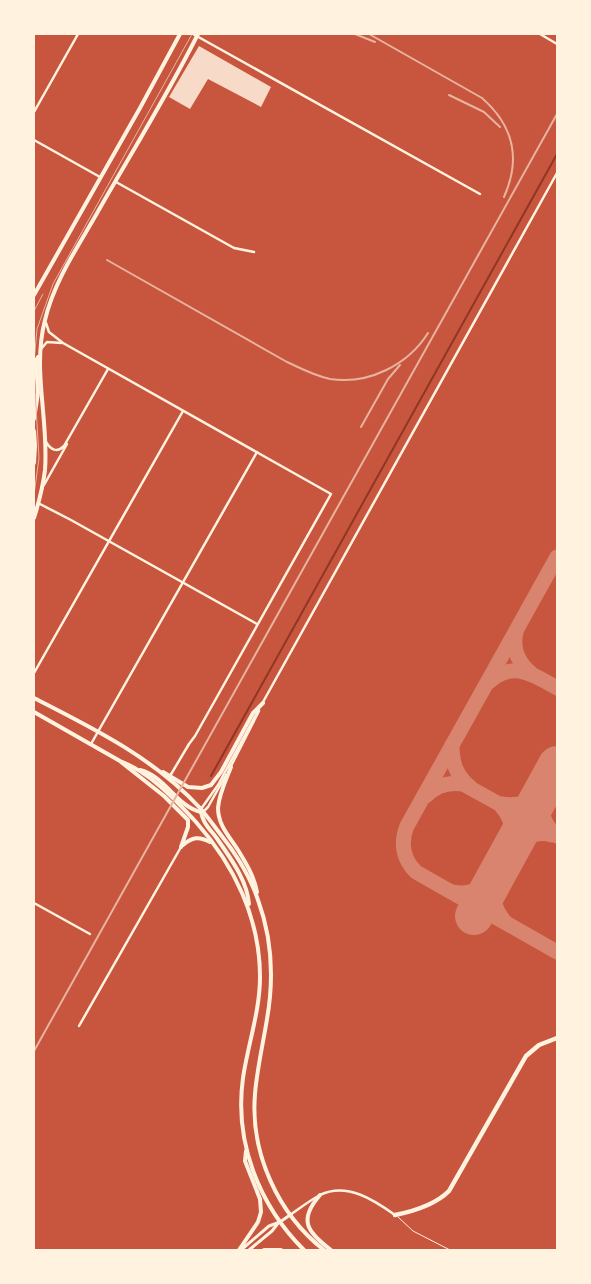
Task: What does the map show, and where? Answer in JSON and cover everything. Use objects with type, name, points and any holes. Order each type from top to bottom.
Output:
[{"type":"highway","points":[[396,1215],[430,1204],[449,1191],[523,1061],[535,1048],[557,1038]]},
{"type":"main road","points":[[34,295],[180,34]]},
{"type":"main road","points":[[34,518],[45,470],[40,351],[45,319],[55,289],[196,34]]},
{"type":"main road","points":[[34,419],[38,393],[36,361],[40,351]]},
{"type":"main road","points":[[34,431],[34,464]]},
{"type":"main road","points":[[34,698],[129,749],[155,768],[188,788],[202,788],[211,785],[218,778],[254,713],[263,703]]},
{"type":"main road","points":[[34,712],[137,770],[174,800],[212,843],[232,873],[249,908]]},
{"type":"main road","points":[[120,761],[164,796],[188,820],[188,827],[181,847]]},
{"type":"main road","points":[[231,767],[220,800],[219,819],[222,827],[249,869],[255,883],[269,946],[271,968],[271,992],[256,1079],[254,1112],[264,1163],[278,1196],[306,1234],[324,1250]]},
{"type":"main road","points":[[137,770],[144,771],[163,784],[189,808],[202,811]]},
{"type":"main road","points":[[169,776],[202,811],[237,858],[258,899]]},
{"type":"main road","points":[[202,811],[204,821],[229,856],[248,893],[249,908],[258,951],[260,977],[258,1001],[242,1092],[246,1146],[245,1161],[260,1199],[261,1212],[258,1222],[240,1250]]},
{"type":"main road","points":[[181,847],[197,837],[212,843]]},
{"type":"main road","points":[[246,1146],[259,1186],[280,1222],[304,1250]]},
{"type":"main road","points":[[320,1195],[309,1210],[307,1224],[312,1234],[331,1250]]},
{"type":"main road","points":[[264,1250],[281,1250]]},
{"type":"street","points":[[34,112],[78,34]]},
{"type":"street","points":[[196,34],[480,194]]},
{"type":"street","points":[[540,34],[557,44]]},
{"type":"street","points":[[34,140],[100,177]]},
{"type":"street","points":[[202,811],[557,172]]},
{"type":"street","points":[[115,182],[234,248],[254,252]]},
{"type":"street","points":[[45,319],[49,332],[64,343],[331,494],[195,736],[169,776]]},
{"type":"street","points":[[40,351],[47,342],[64,343]]},
{"type":"street","points":[[42,488],[108,369]]},
{"type":"street","points":[[34,674],[183,411]]},
{"type":"street","points":[[45,439],[50,448],[56,450],[61,448],[68,440]]},
{"type":"street","points":[[91,744],[257,452]]},
{"type":"street","points":[[38,504],[109,541],[257,624]]},
{"type":"street","points":[[202,811],[213,798],[231,767],[263,703]]},
{"type":"street","points":[[79,1026],[181,847]]},
{"type":"street","points":[[34,903],[90,934]]},
{"type":"street","points":[[249,1250],[290,1214],[320,1195],[341,1190],[355,1192],[396,1215]]},
{"type":"street","points":[[240,1250],[264,1229],[280,1222]]},
{"type":"lane","points":[[396,1215],[411,1230],[450,1250]]},
{"type":"building","points":[[199,46],[271,87],[261,107],[208,79],[190,109],[169,97]]},
{"type":"waterway","points":[[211,776],[557,154]]},
{"type":"taxiway","points":[[557,557],[407,826],[403,845],[408,862],[416,872],[557,952]]},
{"type":"taxiway","points":[[516,632],[515,644],[517,655],[532,674]]},
{"type":"taxiway","points":[[489,682],[498,675],[515,671],[540,678],[557,688]]},
{"type":"taxiway","points":[[452,745],[456,768],[461,778],[470,787]]},
{"type":"taxiway","points":[[426,796],[434,789],[443,785],[463,784],[557,836]]},
{"type":"taxiway","points":[[546,785],[542,810],[549,828],[554,833]]},
{"type":"taxiway","points":[[502,804],[509,805],[526,802],[545,787]]},
{"type":"taxiway","points":[[501,806],[508,816],[512,827],[510,851]]},
{"type":"taxiway","points":[[510,851],[519,842],[534,834],[552,835]]},
{"type":"taxiway","points":[[453,892],[467,893],[479,889],[498,872]]},
{"type":"taxiway","points":[[497,874],[493,893],[497,910],[505,922]]},
{"type":"runway","points":[[474,916],[557,765]]},
{"type":"tram line","points":[[34,363],[37,329],[53,284],[192,34]]},
{"type":"tram line","points":[[34,311],[43,294]]},
{"type":"tram line","points":[[34,372],[39,458],[34,495]]},
{"type":"railway","points":[[355,34],[375,42]]},
{"type":"railway","points":[[369,34],[482,98],[493,109],[508,132],[513,156],[509,183],[504,197]]},
{"type":"railway","points":[[449,95],[484,112],[500,127]]},
{"type":"railway","points":[[34,1051],[557,114]]},
{"type":"railway","points":[[107,260],[287,362],[313,374],[330,379],[359,379],[386,370],[410,355],[428,333]]},
{"type":"railway","points":[[361,427],[388,379],[400,365]]}]
